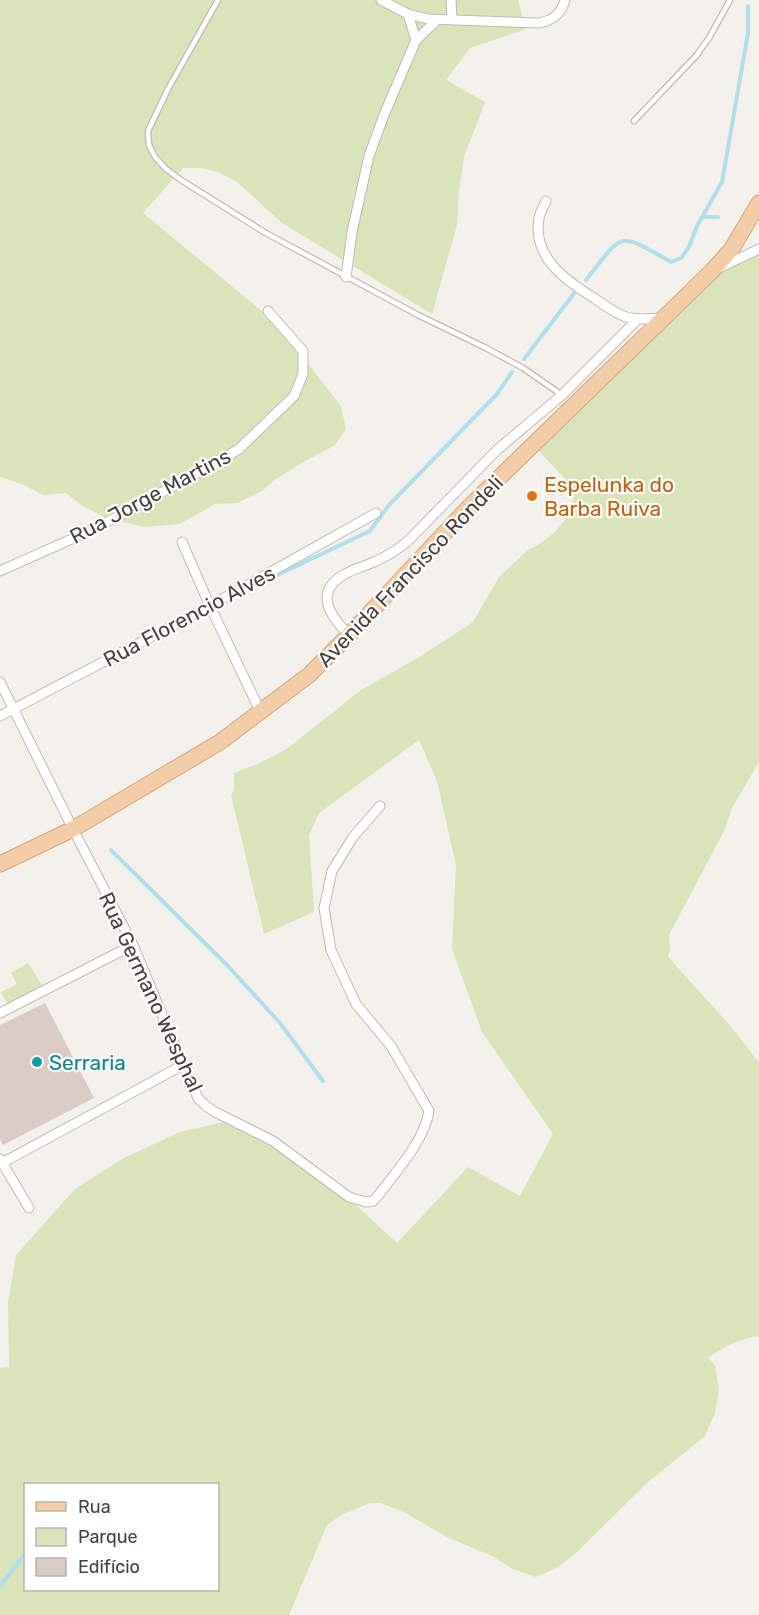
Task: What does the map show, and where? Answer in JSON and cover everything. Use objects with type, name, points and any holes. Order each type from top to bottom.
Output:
[{"type":"main road","name":"Avenida Francisco Rondeli","points":[[0,864],[73,829],[220,742],[309,675],[470,506],[711,272],[731,250],[759,203]]},
{"type":"street","points":[[381,0],[408,14],[437,20],[538,23],[549,22],[557,16],[565,0]]},
{"type":"street","points":[[451,0],[452,19]]},
{"type":"street","points":[[408,14],[416,40]]},
{"type":"street","points":[[346,277],[355,214],[369,156],[416,40],[437,20]]},
{"type":"street","points":[[546,201],[539,218],[542,247],[549,262],[561,275],[624,316],[638,319],[664,318]]},
{"type":"street","points":[[711,272],[759,249]]},
{"type":"street","name":"Rua Jorge Martins","points":[[0,571],[92,530],[206,470],[239,449],[277,413],[294,396],[303,374],[303,351],[268,311]]},
{"type":"street","points":[[349,635],[334,620],[328,609],[328,596],[336,580],[344,574],[393,552],[408,541],[497,450],[562,395],[638,319]]},
{"type":"street","name":"Rua Florencio Alves","points":[[0,716],[210,606],[376,513]]},
{"type":"street","points":[[182,542],[261,713]]},
{"type":"street","name":"Rua Germano Wesphal","points":[[0,682],[134,945],[198,1098],[206,1106],[273,1141],[349,1197],[359,1201],[373,1201],[377,1197],[428,1123],[429,1111],[391,1046],[356,1004],[331,950],[324,908],[332,871],[353,837],[380,806]]},
{"type":"street","points":[[0,1013],[134,945]]},
{"type":"street","points":[[29,1208],[1,1162],[183,1065]]},
{"type":"lane","points":[[218,0],[155,114],[148,131],[149,145],[166,169],[264,232],[418,315],[486,348],[522,368],[562,395]]},
{"type":"lane","points":[[634,120],[696,56],[730,0]]},
{"type":"green space","points":[[0,0],[518,0],[526,29],[470,48],[446,80],[485,102],[464,157],[457,225],[432,314],[282,223],[236,181],[218,172],[201,168],[183,168],[143,213],[274,321],[341,406],[346,429],[334,446],[276,479],[262,491],[237,503],[215,504],[180,524],[145,527],[105,518],[66,493],[43,495],[22,484],[0,477]]},
{"type":"green space","points":[[759,254],[759,762],[732,808],[724,831],[669,935],[668,957],[726,1021],[759,1062],[759,1336],[732,1344],[708,1358],[715,1365],[719,1389],[715,1413],[705,1436],[648,1482],[577,1552],[558,1567],[536,1577],[513,1569],[492,1556],[447,1537],[404,1512],[381,1503],[370,1503],[341,1515],[327,1525],[289,1615],[0,1615],[0,1368],[9,1367],[8,1302],[16,1255],[75,1189],[124,1158],[180,1132],[236,1119],[336,1187],[397,1243],[468,1167],[520,1196],[553,1134],[482,1032],[452,949],[456,865],[437,781],[419,740],[319,813],[309,835],[314,912],[264,934],[231,795],[234,790],[234,773],[260,763],[288,748],[361,690],[421,656],[473,622],[499,577],[528,550],[554,533],[566,519],[576,491],[538,450],[724,265]]},
{"type":"green space","points":[[28,963],[42,985],[8,1005],[1,992],[17,984],[11,973]]},
{"type":"building","name":"Serraria","points":[[45,1003],[94,1098],[3,1145],[0,1139],[0,1025]]},
{"type":"waterway","points":[[586,280],[615,245],[623,241],[640,245],[671,262],[681,258],[689,247],[697,226],[722,182],[748,33],[748,6]]},
{"type":"waterway","points":[[703,217],[718,217]]},
{"type":"waterway","points":[[524,359],[575,292]]},
{"type":"waterway","points":[[252,587],[370,531],[389,505],[497,394],[512,372]]},
{"type":"waterway","points":[[111,850],[228,966],[280,1023],[323,1081]]},
{"type":"waterway","points":[[0,1586],[24,1556]]},
{"type":"place","name":"Espelunka do Barba Ruiva","points":[[532,496]]},
{"type":"place","name":"Serraria","points":[[37,1062]]}]
